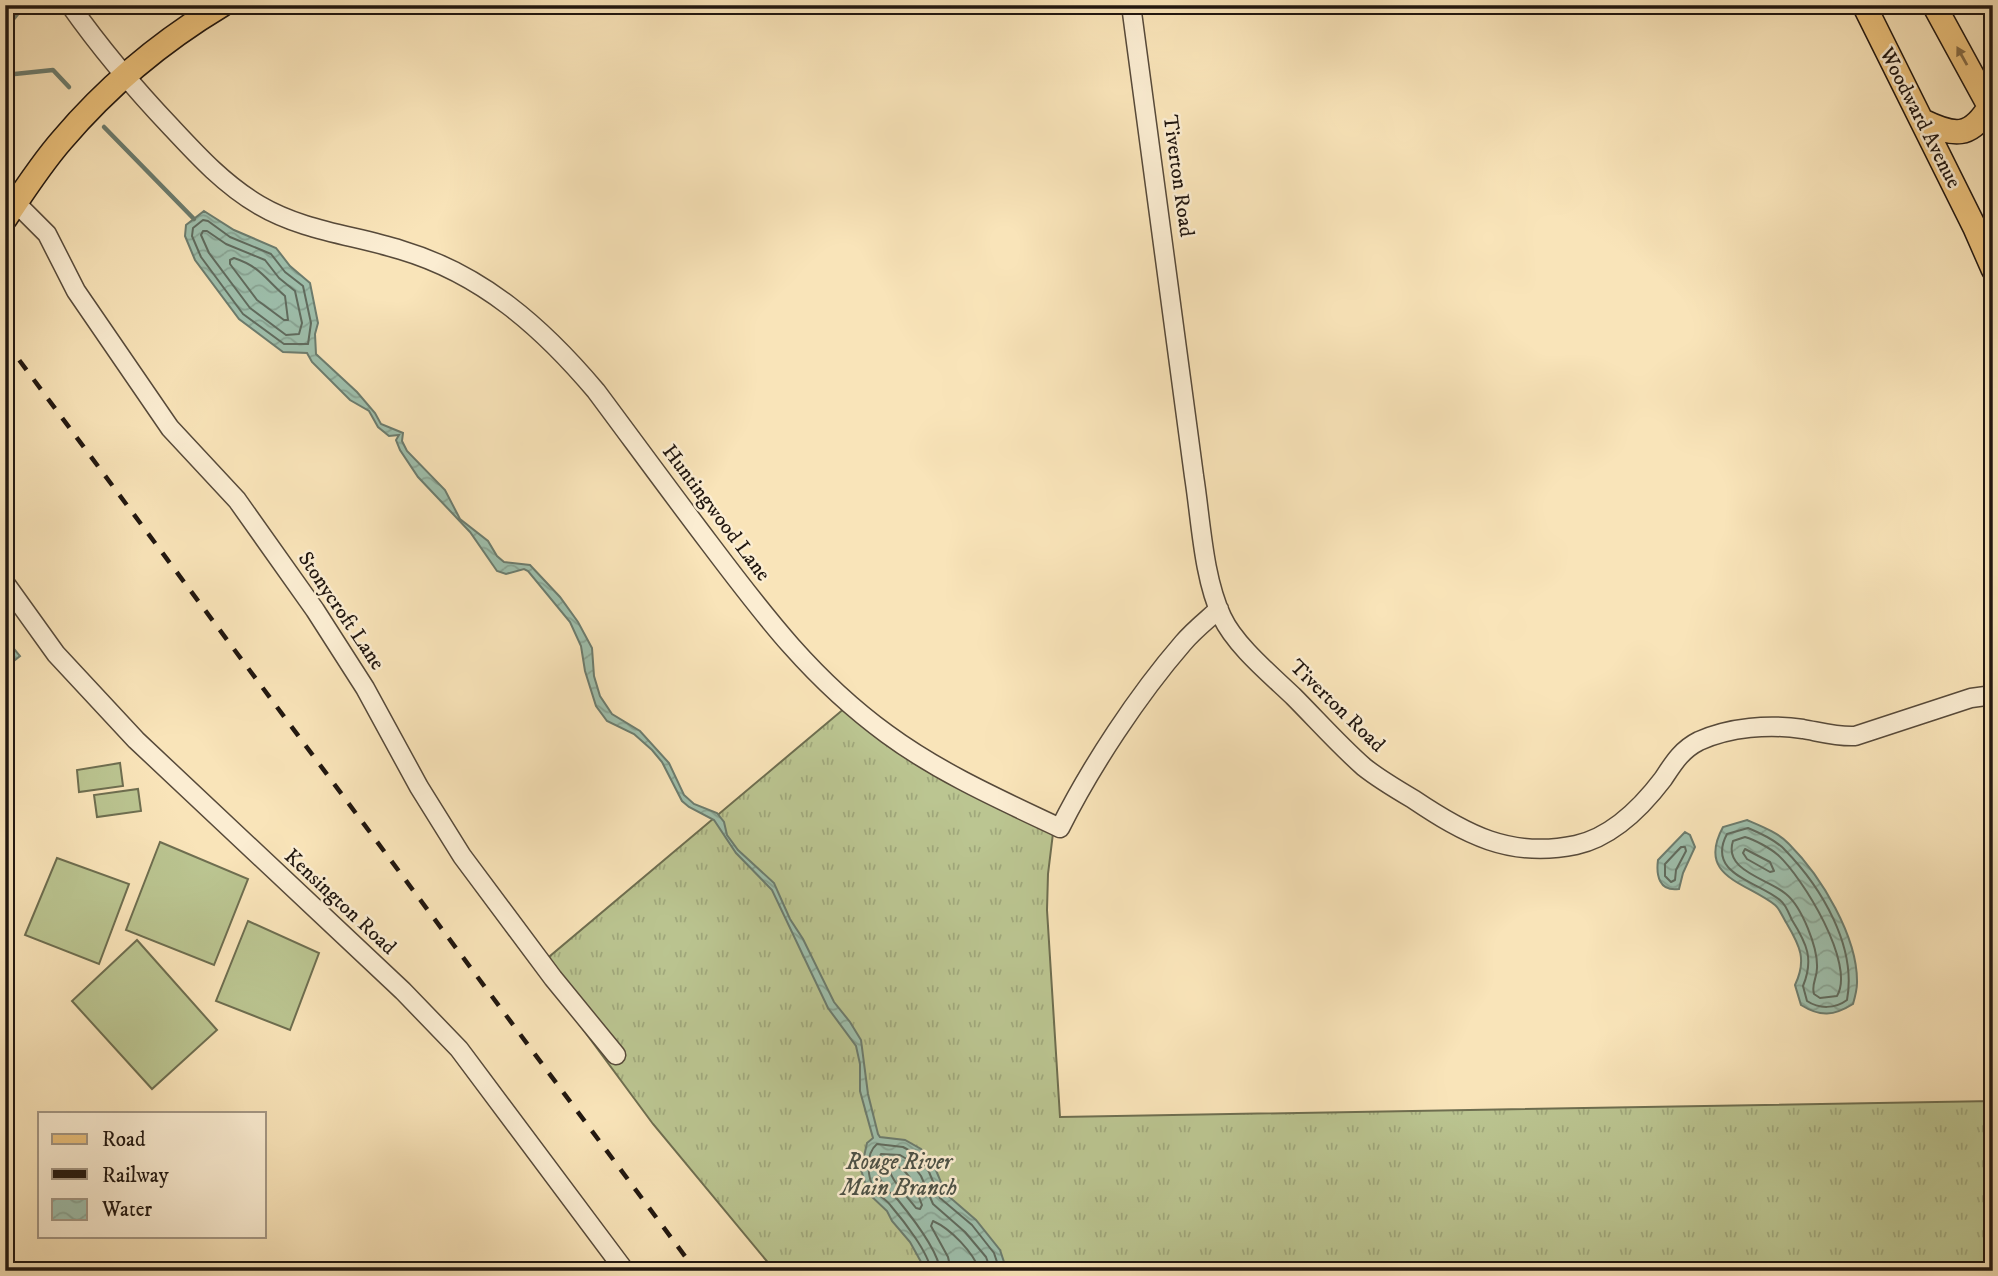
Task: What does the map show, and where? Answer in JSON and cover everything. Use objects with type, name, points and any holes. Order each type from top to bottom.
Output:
[{"type":"main road","points":[[11,211],[60,142],[124,77],[160,47],[222,5]]},
{"type":"main road","name":"Woodward Avenue","points":[[1864,5],[1923,121],[1993,270]]},
{"type":"main road","points":[[1923,121],[1945,132],[1970,130],[1992,108],[1934,5]]},
{"type":"street","points":[[70,5],[124,77]]},
{"type":"street","name":"Tiverton Road","points":[[1131,5],[1194,476],[1209,573],[1219,609],[1226,624],[1254,657],[1366,768],[1452,825],[1488,842],[1517,847],[1566,847],[1607,834],[1629,816],[1661,782],[1678,756],[1686,749],[1719,734],[1747,728],[1782,727],[1855,736],[1971,698],[1993,695]]},
{"type":"street","name":"Huntingwood Lane","points":[[124,77],[207,165],[260,206],[302,225],[400,249],[440,263],[477,283],[517,310],[567,357],[596,391],[776,631],[831,688],[880,729],[921,757],[1035,816],[1060,828],[1095,767],[1157,676],[1184,641],[1219,609]]},
{"type":"street","name":"Stonycroft Lane","points":[[11,211],[47,234],[76,291],[170,428],[237,500],[315,610],[365,688],[419,787],[454,844],[539,960],[616,1055]]},
{"type":"street","name":"Kensington Road","points":[[5,583],[56,653],[128,732],[403,991],[459,1049],[625,1271]]},
{"type":"green space","points":[[852,702],[871,719],[1054,825],[1047,910],[1060,1117],[1993,1101],[1993,1271],[775,1271],[653,1124],[537,967]]},
{"type":"green space","points":[[120,763],[123,786],[79,792],[77,770]]},
{"type":"green space","points":[[138,789],[141,811],[97,817],[94,795]]},
{"type":"green space","points":[[160,842],[248,879],[214,965],[126,930]]},
{"type":"green space","points":[[57,858],[129,884],[99,964],[25,935]]},
{"type":"green space","points":[[248,921],[319,953],[290,1030],[216,1001]]},
{"type":"green space","points":[[137,940],[217,1030],[152,1089],[72,1001]]},
{"type":"water","name":"Rouge River Main Branch","points":[[204,211],[234,230],[276,248],[290,266],[310,283],[318,323],[315,334],[316,354],[357,392],[381,424],[403,433],[402,441],[407,451],[445,490],[460,519],[488,541],[497,556],[504,562],[530,565],[560,597],[592,648],[594,676],[600,696],[612,714],[640,731],[669,763],[684,795],[694,804],[717,813],[724,822],[727,835],[738,850],[774,883],[834,1002],[861,1040],[868,1094],[878,1134],[880,1137],[905,1140],[921,1149],[935,1168],[946,1194],[976,1220],[1000,1250],[1007,1271],[926,1271],[910,1242],[887,1211],[869,1194],[861,1170],[867,1143],[873,1138],[860,1091],[860,1064],[856,1046],[828,1008],[772,890],[736,853],[714,820],[682,801],[662,762],[652,750],[634,734],[607,721],[596,706],[585,671],[581,646],[570,622],[528,571],[524,569],[506,574],[497,571],[470,532],[418,477],[400,450],[396,440],[399,435],[389,436],[378,427],[369,411],[350,400],[312,362],[307,353],[283,352],[239,319],[195,260],[185,236],[186,225]]},
{"type":"water","points":[[5,638],[20,656],[5,668]]},
{"type":"water","points":[[1747,820],[1775,833],[1789,844],[1813,873],[1835,908],[1856,965],[1856,993],[1853,1004],[1846,1008],[1827,1014],[1814,1012],[1801,1005],[1795,985],[1801,968],[1800,953],[1780,911],[1720,868],[1716,857],[1716,844],[1723,827]]},
{"type":"water","points":[[1685,832],[1690,835],[1695,847],[1679,889],[1667,888],[1658,877],[1658,860]]},
{"type":"waterway","name":"Rouge River Main Branch","points":[[5,29],[24,5]]},
{"type":"waterway","name":"Rouge River Main Branch","points":[[5,75],[53,70],[69,87]]},
{"type":"waterway","name":"Rouge River Main Branch","points":[[104,127],[194,219]]},
{"type":"railway","points":[[5,341],[696,1271]]}]
